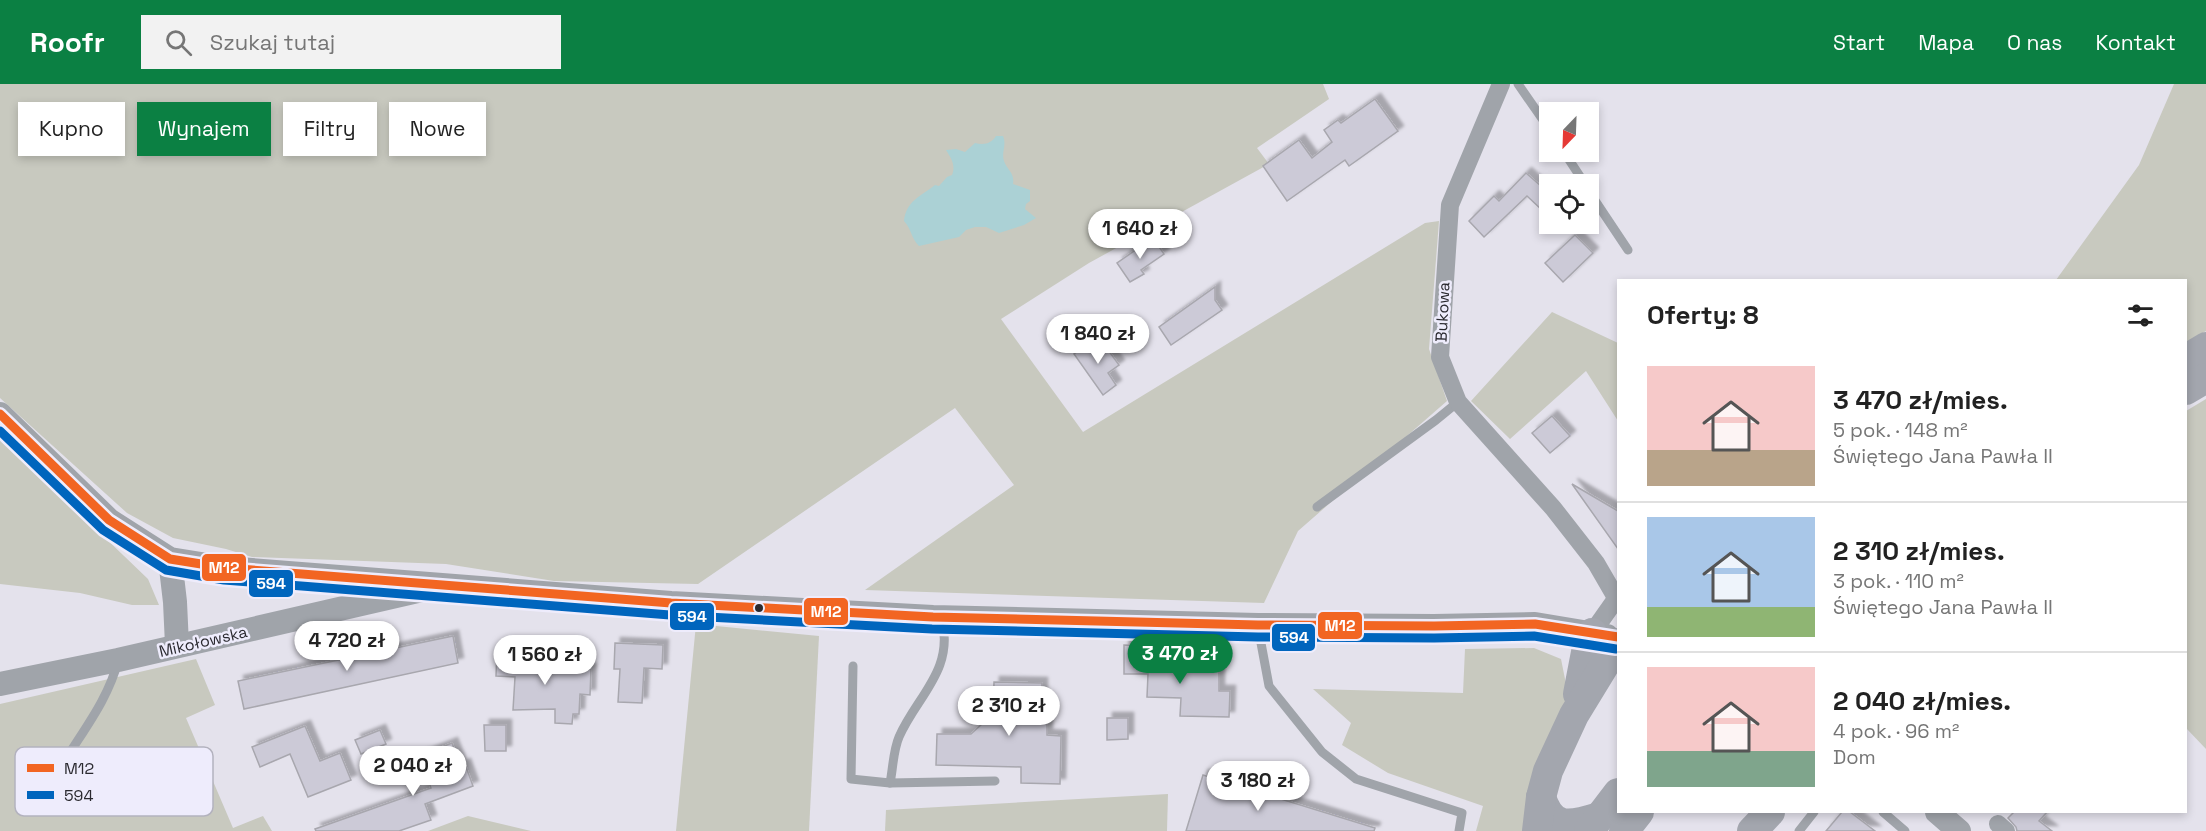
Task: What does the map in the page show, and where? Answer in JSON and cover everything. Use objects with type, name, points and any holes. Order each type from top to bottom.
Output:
[{"type":"main road","points":[[2187,358],[2206,347]]},
{"type":"main road","points":[[2187,389],[2206,378]]},
{"type":"main road","points":[[1537,831],[1541,797],[1548,771],[1574,715],[1587,647],[1610,638]]},
{"type":"main road","points":[[1604,826],[1617,795]]},
{"type":"main road","points":[[1541,797],[1546,812],[1561,824],[1604,826],[1636,813]]},
{"type":"main road","points":[[1752,831],[1769,813]]},
{"type":"street","name":"Bukowa","points":[[1501,84],[1450,205],[1440,357],[1458,402],[1553,508],[1616,591],[1610,638]]},
{"type":"street","points":[[0,414],[109,520],[170,558],[226,568],[671,603],[942,617],[1258,625],[1535,624],[1610,638]]},
{"type":"street","points":[[170,558],[177,645]]},
{"type":"street","name":"Mikołowska","points":[[0,684],[118,660],[440,586]]},
{"type":"lane","points":[[1518,84],[1539,114]]},
{"type":"lane","points":[[1599,206],[1628,250]]},
{"type":"lane","points":[[1317,507],[1458,402]]},
{"type":"lane","points":[[890,783],[898,738],[942,664],[944,627],[942,617]]},
{"type":"lane","points":[[1258,625],[1269,686],[1322,752],[1356,779],[1462,813],[1459,831]]},
{"type":"lane","points":[[74,747],[105,698],[118,660]]},
{"type":"lane","points":[[854,666],[851,779],[890,783],[995,781]]},
{"type":"lane","points":[[1799,831],[1813,813]]},
{"type":"lane","points":[[1884,813],[1905,831]]},
{"type":"shaded area","points":[[0,84],[1323,84],[1329,99],[1257,148],[1269,164],[1089,263],[1001,319],[1083,432],[1425,223],[1439,221],[1429,349],[1447,401],[1298,531],[1264,603],[865,590],[1014,485],[955,408],[698,584],[554,581],[446,564],[252,557],[173,538],[127,513],[0,398]]},
{"type":"shaded area","points":[[2174,84],[2206,84],[2206,331],[2187,342],[2187,279],[2057,279],[2139,165]]},
{"type":"shaded area","points":[[1552,312],[1617,343],[1617,419],[1586,371],[1510,439],[1471,401]]},
{"type":"shaded area","points":[[2206,399],[2206,749],[2187,729],[2187,410]]},
{"type":"shaded area","points":[[0,437],[148,579],[159,605],[132,605],[80,593],[0,584]]},
{"type":"shaded area","points":[[696,624],[819,636],[809,831],[676,831]]},
{"type":"shaded area","points":[[1534,648],[1561,659],[1569,699],[1527,831],[1476,831],[1483,806],[1388,773],[1342,745],[1351,723],[1313,689],[1463,693],[1465,649]]},
{"type":"shaded area","points":[[196,659],[215,705],[186,718],[198,747],[15,747],[15,816],[213,816],[213,781],[233,828],[263,816],[272,831],[0,831],[0,704]]},
{"type":"shaded area","points":[[1168,794],[1167,831],[885,831],[886,810]]},
{"type":"shaded area","points":[[468,816],[531,831],[428,831]]},
{"type":"water","points":[[996,136],[1003,136],[1003,158],[1013,177],[1013,184],[1030,190],[1030,201],[1026,204],[1025,209],[1036,218],[1024,225],[999,233],[986,227],[975,227],[966,230],[959,237],[919,246],[904,221],[905,214],[915,200],[935,185],[939,186],[952,175],[953,165],[946,150],[956,149],[965,152],[975,143],[987,143]]},
{"type":"building","points":[[1375,99],[1398,131],[1349,166],[1345,160],[1287,201],[1263,166],[1299,140],[1312,158],[1332,142],[1324,130],[1338,120],[1341,123]]},
{"type":"building","points":[[1526,173],[1539,184],[1539,207],[1527,196],[1484,237],[1469,221],[1494,196],[1499,201]]},
{"type":"building","points":[[1575,235],[1593,253],[1563,282],[1545,263]]},
{"type":"building","points":[[1153,238],[1164,254],[1141,270],[1144,274],[1130,282],[1117,263]]},
{"type":"building","points":[[1215,287],[1215,300],[1222,310],[1171,345],[1159,327]]},
{"type":"building","points":[[1093,341],[1097,347],[1103,343],[1119,365],[1108,373],[1116,385],[1103,395],[1074,354]]},
{"type":"building","points":[[1552,416],[1570,436],[1550,453],[1532,433]]},
{"type":"building","points":[[1572,484],[1617,510],[1617,548]]},
{"type":"building","points":[[453,636],[458,663],[244,709],[238,681]]},
{"type":"building","points":[[615,643],[663,645],[662,669],[644,668],[642,703],[618,702],[620,669],[614,669]]},
{"type":"building","points":[[1124,645],[1150,646],[1149,668],[1219,670],[1219,691],[1230,691],[1229,717],[1180,716],[1181,698],[1147,697],[1148,674],[1124,674]]},
{"type":"building","points":[[497,650],[522,651],[521,666],[591,669],[590,695],[580,694],[579,714],[573,714],[572,724],[555,723],[555,709],[513,710],[515,677],[496,676]]},
{"type":"building","points":[[994,682],[1042,683],[1042,705],[1047,705],[1047,735],[1061,736],[1060,784],[1021,783],[1021,767],[936,765],[937,734],[971,734],[993,714]]},
{"type":"building","points":[[1107,718],[1128,718],[1128,739],[1107,740]]},
{"type":"building","points":[[484,725],[506,725],[506,751],[485,751]]},
{"type":"building","points":[[305,726],[320,761],[340,753],[351,780],[308,797],[290,754],[260,767],[252,747]]},
{"type":"building","points":[[380,730],[386,744],[361,754],[355,740]]},
{"type":"building","points":[[452,743],[461,766],[465,764],[473,786],[425,804],[431,820],[399,831],[316,831],[315,829],[431,788],[419,756]]},
{"type":"building","points":[[1203,775],[1375,828],[1374,831],[1186,831]]},
{"type":"building","points":[[1841,813],[1851,813],[1875,831],[1826,831]]},
{"type":"building","points":[[2013,813],[2046,813],[2039,821],[2052,831],[2017,831],[2008,818]]},
{"type":"transit line","name":"M12","points":[[0,414],[109,520],[170,559],[226,568],[671,603],[933,617],[1258,625],[1535,624],[1617,637]]},
{"type":"transit line","name":"594","points":[[0,431],[103,530],[166,570],[224,580],[670,615],[932,629],[1258,637],[1534,636],[1616,649]]}]
